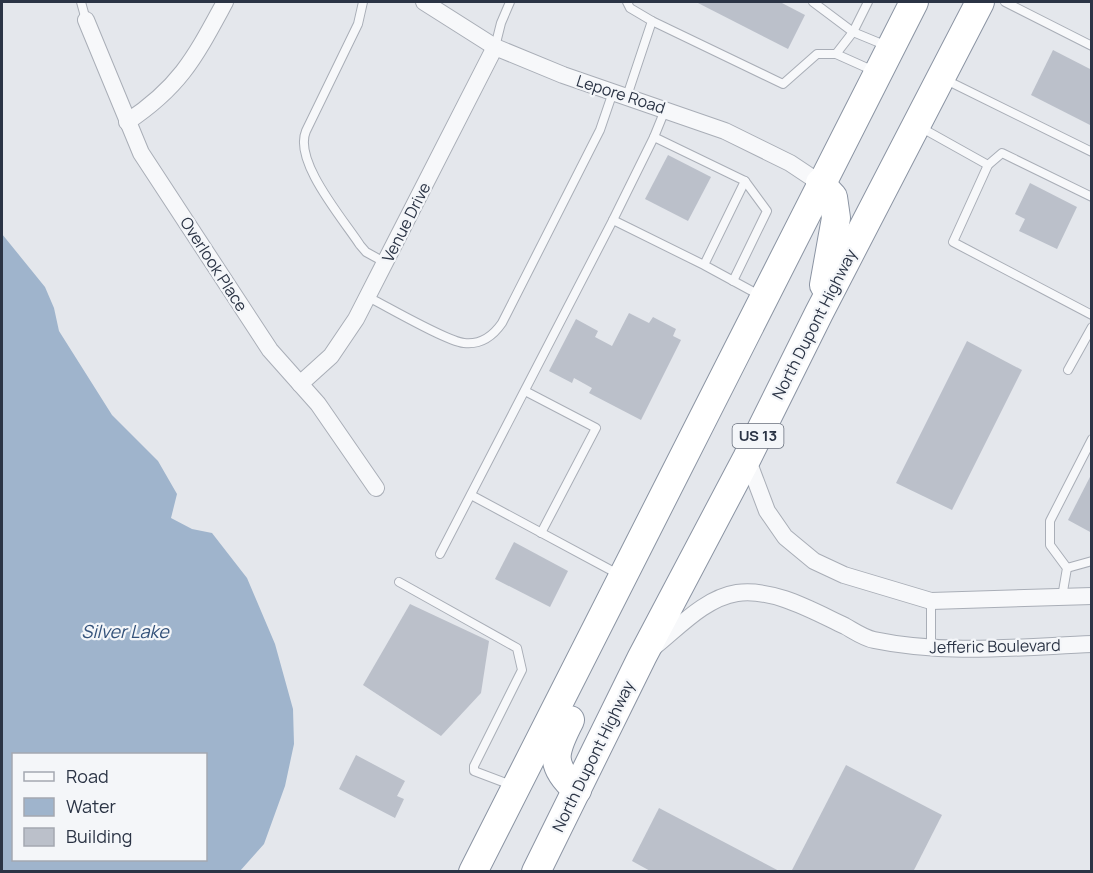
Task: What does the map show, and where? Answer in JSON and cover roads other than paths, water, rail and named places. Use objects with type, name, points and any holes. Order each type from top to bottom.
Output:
[{"type":"highway","points":[[473,872],[624,578],[820,183],[914,2]]},
{"type":"highway","name":"North Dupont Highway","points":[[536,872],[642,657],[747,458],[819,313],[980,2]]},
{"type":"highway","points":[[819,313],[836,218],[832,197],[820,183]]},
{"type":"highway","points":[[577,790],[563,778],[557,767],[556,748],[597,667],[599,626]]},
{"type":"street","points":[[127,122],[157,100],[186,71],[225,2]]},
{"type":"street","name":"Lepore Road","points":[[424,2],[495,47],[620,94],[665,108],[760,147],[820,183]]},
{"type":"street","name":"Overlook Place","points":[[86,20],[141,153],[270,350],[334,426],[376,488]]},
{"type":"street","name":"Venue Drive","points":[[300,384],[316,372],[344,339],[386,263],[495,47]]},
{"type":"street","points":[[747,458],[767,511],[785,537],[814,561],[844,575],[931,601],[1092,596]]},
{"type":"street","name":"Jefferic Boulevard","points":[[642,657],[706,604],[735,593],[749,592],[775,596],[802,606],[871,639],[931,648],[1092,644]]},
{"type":"lane","points":[[81,2],[86,20]]},
{"type":"lane","points":[[363,2],[358,24],[306,131],[302,145],[312,172],[360,245],[366,252],[386,263]]},
{"type":"lane","points":[[495,47],[501,22],[510,2]]},
{"type":"lane","points":[[627,2],[630,8],[652,21],[783,84],[817,54],[836,54],[877,73]]},
{"type":"lane","points":[[813,2],[853,32],[890,48]]},
{"type":"lane","points":[[836,54],[853,32],[868,2]]},
{"type":"lane","points":[[1005,2],[1092,46]]},
{"type":"lane","points":[[368,297],[458,342],[483,341],[491,337],[502,323],[620,94],[652,21]]},
{"type":"lane","points":[[940,78],[1092,152]]},
{"type":"lane","points":[[440,554],[613,219],[654,137],[665,108]]},
{"type":"lane","points":[[916,125],[988,165]]},
{"type":"lane","points":[[654,137],[745,182],[766,211],[732,280]]},
{"type":"lane","points":[[1092,197],[1002,153],[988,165],[953,243],[1092,315]]},
{"type":"lane","points":[[704,265],[745,182]]},
{"type":"lane","points":[[613,219],[764,297]]},
{"type":"lane","points":[[1068,370],[1092,327]]},
{"type":"lane","points":[[525,391],[596,428],[541,533]]},
{"type":"lane","points":[[1062,597],[1067,568],[1050,545],[1050,520],[1092,439]]},
{"type":"lane","points":[[471,495],[624,578]]},
{"type":"lane","points":[[1067,568],[1092,561]]},
{"type":"lane","points":[[399,582],[517,648],[522,670],[474,766],[474,771],[517,787]]},
{"type":"lane","points":[[931,601],[931,648]]},
{"type":"water","name":"Silver Lake","points":[[2,234],[45,287],[54,308],[59,331],[112,415],[158,461],[177,494],[171,518],[192,529],[212,533],[247,578],[275,644],[293,709],[294,744],[285,786],[264,844],[240,871],[2,871]]}]
